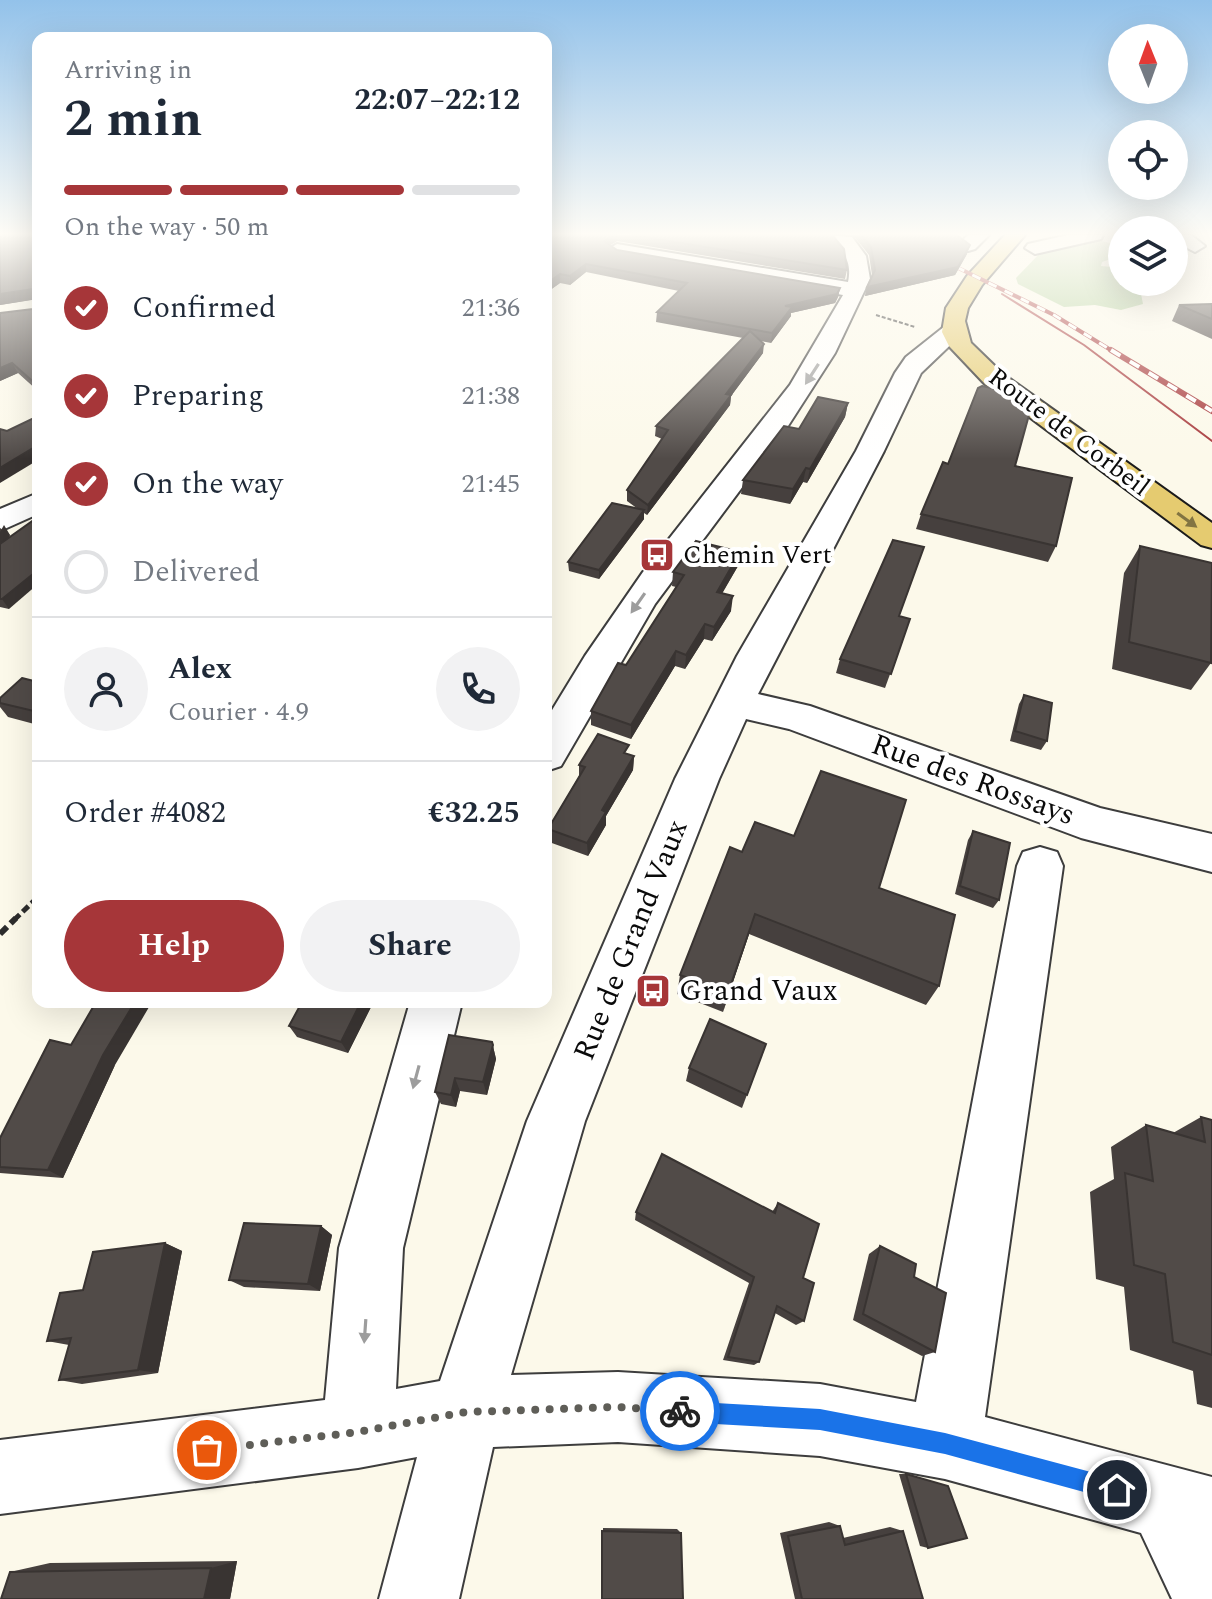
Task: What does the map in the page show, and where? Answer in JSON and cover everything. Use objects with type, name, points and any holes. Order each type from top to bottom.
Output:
[{"type":"main road","points":[[955,310],[968,327],[977,310]]},
{"type":"main road","name":"Route de Corbeil","points":[[968,327],[1013,374],[1212,509]]},
{"type":"main road","name":"Route de Corbeil","points":[[968,327],[973,360],[994,379],[1212,538]]},
{"type":"street","points":[[552,745],[617,632],[656,577],[795,401],[855,310]]},
{"type":"street","name":"Rue de Grand Vaux","points":[[419,1599],[434,1529],[520,1225],[556,1121],[697,779],[756,656],[870,451],[908,373],[915,362],[968,327]]},
{"type":"street","points":[[735,703],[778,691],[777,662],[876,479]]},
{"type":"street","points":[[0,521],[32,505]]},
{"type":"street","name":"Rue des Rossays","points":[[735,703],[796,716],[1097,825],[1212,853]]},
{"type":"street","points":[[945,1443],[1040,866]]},
{"type":"street","points":[[345,1434],[371,1248],[434,1008]]},
{"type":"street","points":[[0,1477],[345,1434],[466,1412],[618,1407],[820,1420],[945,1443],[1189,1509],[1212,1596]]},
{"type":"path","points":[[875,310],[920,329]]},
{"type":"path","points":[[0,934],[32,903]]},
{"type":"building","points":[[32,310],[32,381],[12,363],[0,368],[0,313]]},
{"type":"building","points":[[659,310],[790,310],[772,333],[657,312]]},
{"type":"building","points":[[1190,310],[1212,310],[1212,319]]},
{"type":"building","points":[[750,331],[764,344],[726,394],[731,395],[648,505],[627,490],[668,430],[656,426]]},
{"type":"building","points":[[982,386],[1006,391],[1017,400],[1025,399],[1032,404],[1015,466],[1072,478],[1056,546],[921,514],[943,462],[948,464],[978,388]]},
{"type":"building","points":[[818,397],[848,403],[810,469],[806,468],[793,489],[743,480],[784,426],[799,429]]},
{"type":"building","points":[[32,419],[32,449],[0,468],[0,429],[7,431]]},
{"type":"building","points":[[612,503],[644,510],[599,570],[568,562]]},
{"type":"building","points":[[32,521],[32,575],[2,599],[0,599],[0,544]]},
{"type":"building","points":[[893,540],[924,547],[899,616],[910,619],[891,674],[840,659]]},
{"type":"building","points":[[696,541],[740,552],[717,592],[733,596],[714,627],[705,624],[686,655],[676,651],[631,725],[591,711],[618,663],[626,665],[684,575],[673,572]]},
{"type":"building","points":[[1140,546],[1212,563],[1211,663],[1129,642]]},
{"type":"building","points":[[22,678],[32,680],[32,711],[0,703],[0,698]]},
{"type":"building","points":[[1024,695],[1052,703],[1047,741],[1015,731]]},
{"type":"building","points":[[598,734],[629,745],[624,753],[634,756],[602,810],[606,812],[587,843],[552,830],[552,822],[585,767],[579,765]]},
{"type":"building","points":[[821,771],[906,800],[879,888],[955,915],[939,986],[755,914],[728,993],[680,975],[730,847],[742,852],[755,822],[794,836]]},
{"type":"building","points":[[973,831],[1010,843],[999,900],[960,886]]},
{"type":"building","points":[[93,1008],[131,1008],[103,1055],[48,1170],[0,1167],[0,1138],[50,1040],[71,1045]]},
{"type":"building","points":[[299,1008],[358,1008],[341,1042],[289,1026]]},
{"type":"building","points":[[710,1019],[766,1044],[747,1095],[689,1068]]},
{"type":"building","points":[[449,1035],[492,1042],[493,1045],[483,1082],[455,1078],[451,1095],[435,1092]]},
{"type":"building","points":[[1201,1117],[1212,1120],[1212,1355],[1173,1342],[1165,1274],[1134,1265],[1125,1173],[1153,1181],[1146,1125],[1205,1142]]},
{"type":"building","points":[[662,1154],[775,1213],[778,1203],[819,1224],[803,1278],[814,1283],[804,1321],[777,1306],[759,1362],[728,1357],[754,1277],[636,1212]]},
{"type":"building","points":[[244,1223],[321,1226],[308,1284],[229,1280]]},
{"type":"building","points":[[165,1243],[138,1370],[59,1380],[71,1338],[47,1341],[60,1293],[83,1290],[93,1252]]},
{"type":"building","points":[[880,1246],[916,1264],[914,1277],[946,1293],[935,1352],[863,1314]]},
{"type":"building","points":[[906,1474],[948,1486],[967,1538],[928,1548]]},
{"type":"building","points":[[840,1526],[845,1545],[903,1531],[923,1599],[802,1599],[788,1536]]},
{"type":"building","points":[[602,1531],[681,1533],[683,1599],[602,1599]]},
{"type":"building","points":[[211,1568],[204,1599],[1,1599],[10,1572]]},
{"type":"tram line","points":[[1027,310],[1084,345],[1212,441]]},
{"type":"railway","points":[[1043,310],[1114,352]]},
{"type":"railway","points":[[1111,350],[1212,411]]},
{"type":"way so far","points":[[207,1450],[358,1432],[466,1412],[618,1407],[680,1411]]},
{"type":"place","name":"Chemin Vert","points":[[657,555]]},
{"type":"place","name":"Grand Vaux","points":[[653,991]]},
{"type":"route","points":[[680,1411],[820,1420],[945,1443],[1117,1490]]}]
